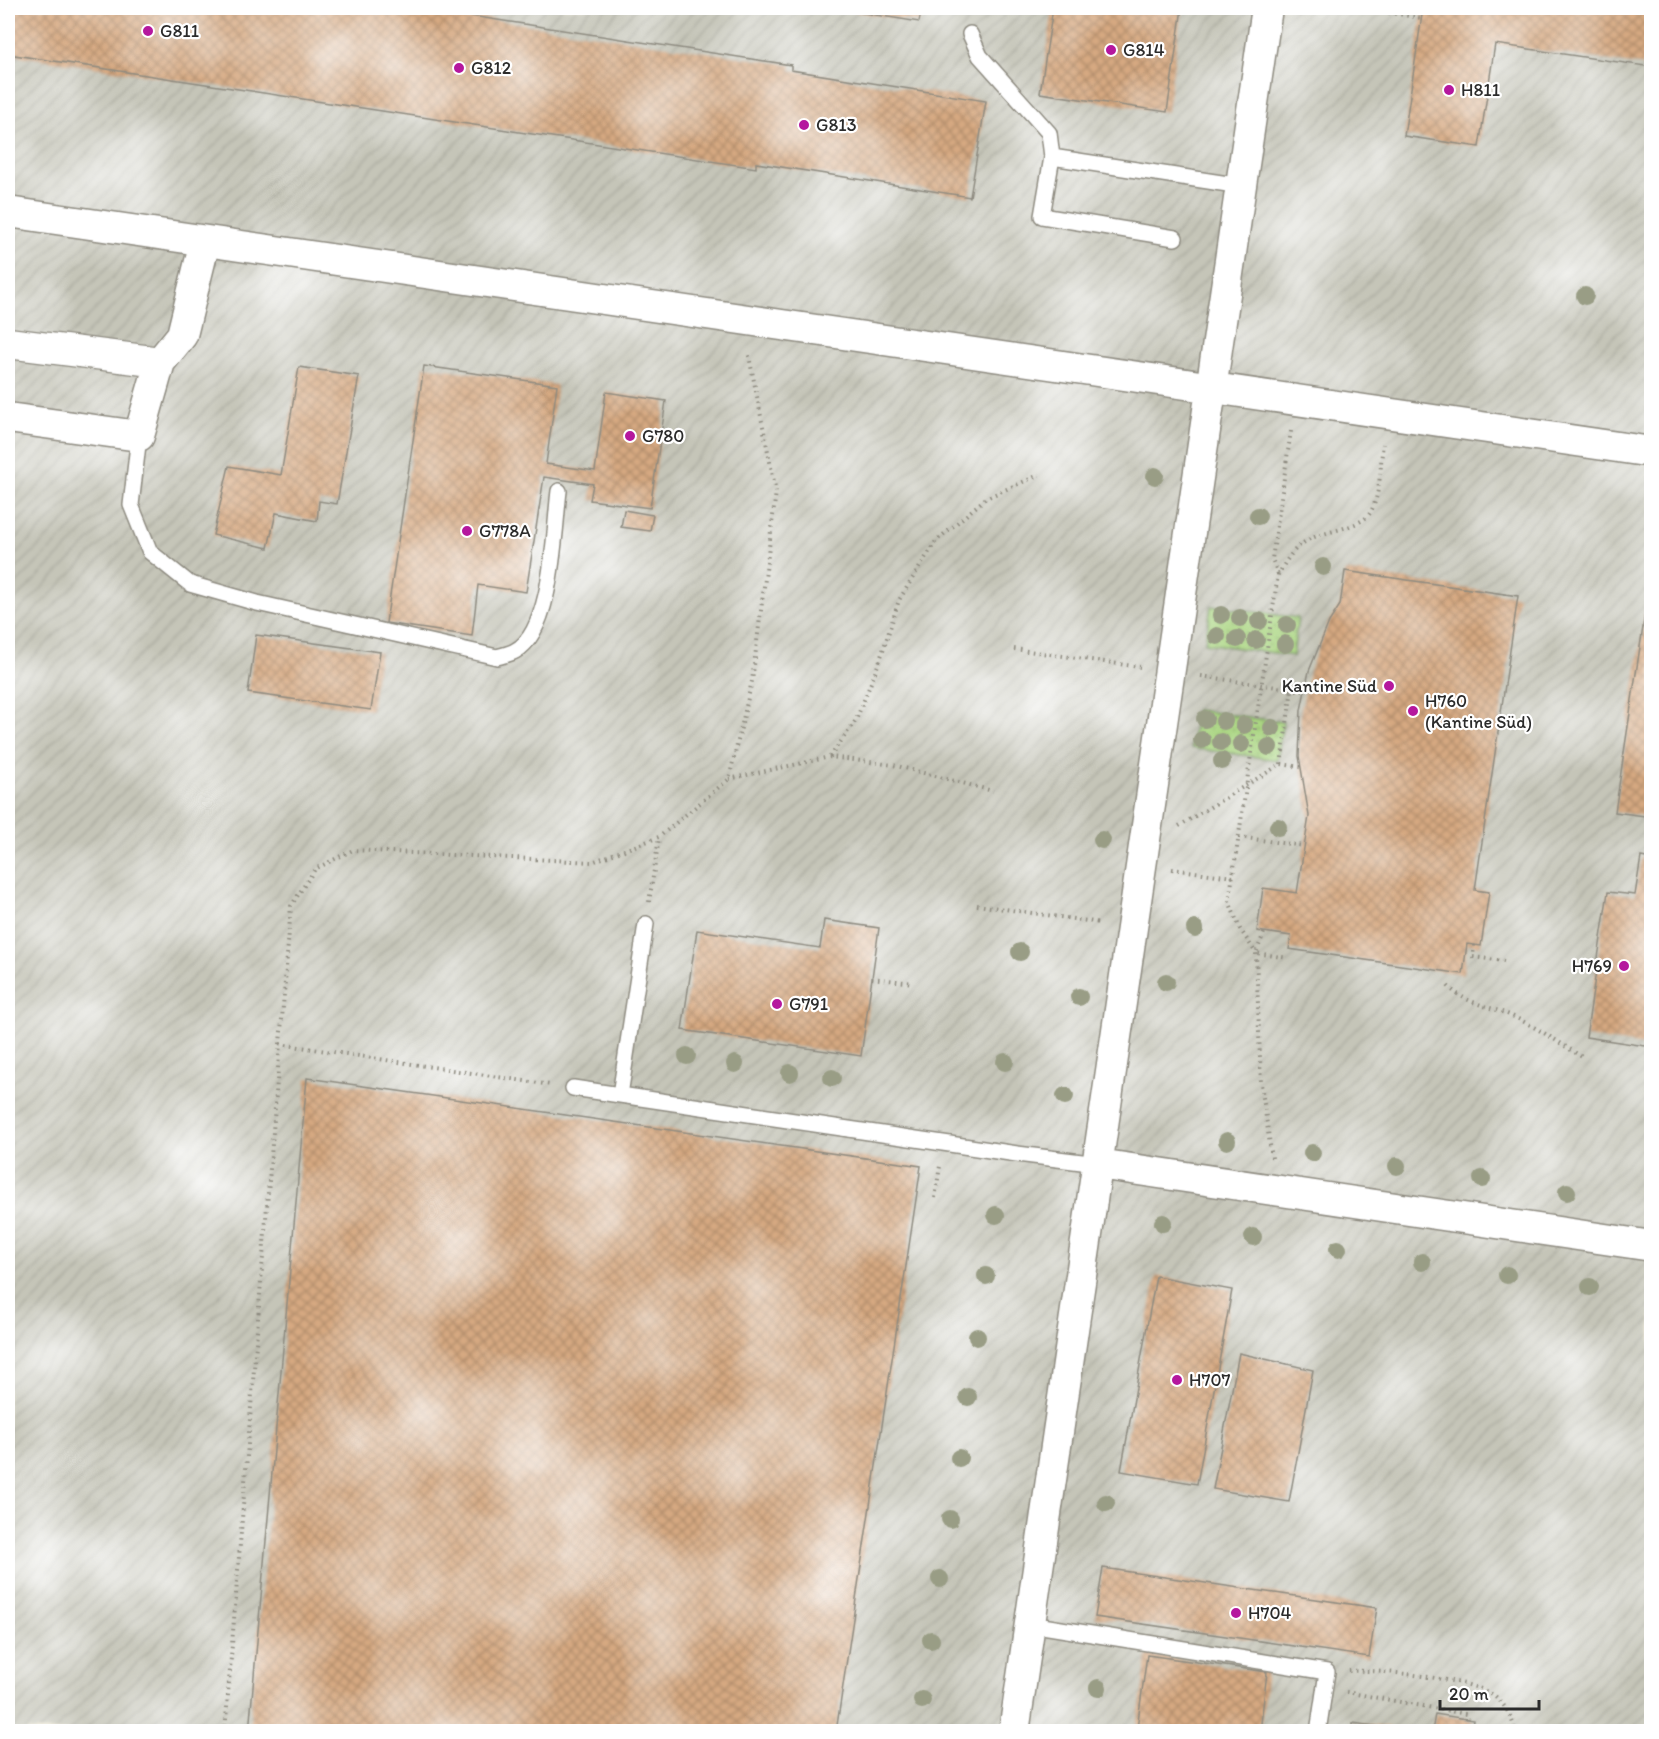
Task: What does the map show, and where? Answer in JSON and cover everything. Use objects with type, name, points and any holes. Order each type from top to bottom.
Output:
[{"type":"street","points":[[1020,1731],[1030,1624],[1267,8]]},
{"type":"street","points":[[8,213],[1652,452]]},
{"type":"street","points":[[8,418],[139,436],[160,362],[182,335],[205,241]]},
{"type":"street","points":[[8,343],[160,362]]},
{"type":"street","points":[[1098,1164],[1652,1246]]},
{"type":"lane","points":[[970,34],[980,56],[1048,133],[1052,157],[1042,216],[1175,238]]},
{"type":"lane","points":[[1052,157],[1241,186]]},
{"type":"lane","points":[[139,436],[132,505],[150,552],[190,584],[257,603],[497,657],[516,651],[529,638],[545,606],[559,490]]},
{"type":"lane","points":[[620,1095],[646,924]]},
{"type":"lane","points":[[573,1088],[1098,1164]]},
{"type":"lane","points":[[1030,1624],[1327,1672],[1318,1731]]},
{"type":"path","points":[[1359,8],[1422,18]]},
{"type":"path","points":[[729,779],[752,681],[776,492],[741,320]]},
{"type":"path","points":[[1278,575],[1272,559],[1296,401]]},
{"type":"path","points":[[1288,958],[1256,953],[1240,929],[1229,901],[1278,575],[1290,554],[1307,540],[1359,523],[1370,514],[1375,502],[1388,414]]},
{"type":"path","points":[[830,757],[856,720],[880,660],[899,600],[936,541],[986,498],[1039,475]]},
{"type":"path","points":[[1014,649],[1122,664]]},
{"type":"path","points":[[1170,671],[1304,691]]},
{"type":"path","points":[[1281,764],[1292,689]]},
{"type":"path","points":[[225,1731],[291,906],[315,869],[353,850],[592,862],[659,837],[729,779],[830,757],[893,765],[993,791]]},
{"type":"path","points":[[1143,855],[1281,764],[1300,767]]},
{"type":"path","points":[[646,924],[659,837]]},
{"type":"path","points":[[1239,837],[1304,846]]},
{"type":"path","points":[[1143,855],[1233,877]]},
{"type":"path","points":[[977,905],[1083,920]]},
{"type":"path","points":[[1264,933],[1256,953],[1261,1084],[1273,1156],[1268,1189]]},
{"type":"path","points":[[1474,945],[1473,957],[1504,961]]},
{"type":"path","points":[[872,978],[913,983]]},
{"type":"path","points":[[1448,986],[1463,998],[1490,1006],[1514,1017],[1582,1056]]},
{"type":"path","points":[[280,1044],[573,1088]]},
{"type":"path","points":[[935,1198],[943,1143]]},
{"type":"path","points":[[1327,1672],[1371,1670],[1468,1685],[1493,1695],[1507,1709],[1515,1731]]},
{"type":"path","points":[[1325,1688],[1466,1714],[1467,1719]]},
{"type":"shaded area","points":[[8,8],[1651,8],[1651,1731],[8,1731]]},
{"type":"green space","points":[[1211,606],[1298,618],[1293,656],[1205,643]]},
{"type":"green space","points":[[1196,710],[1283,722],[1277,760],[1191,748]]},
{"type":"building","points":[[8,8],[419,8],[791,65],[791,70],[986,101],[970,197],[756,163],[756,168],[8,54]]},
{"type":"building","points":[[832,8],[922,8],[919,22]]},
{"type":"building","name":"G814","points":[[1053,8],[1182,8],[1167,112],[1040,93]]},
{"type":"building","name":"H811","points":[[1423,8],[1652,8],[1652,67],[1495,44],[1479,147],[1404,136]]},
{"type":"building","name":"G778A","points":[[424,366],[557,385],[546,464],[595,471],[606,392],[666,401],[650,508],[590,500],[593,484],[544,477],[526,592],[478,585],[472,636],[386,623]]},
{"type":"building","points":[[299,367],[359,376],[337,504],[319,501],[317,521],[276,513],[268,548],[213,535],[229,466],[281,475]]},
{"type":"building","points":[[624,510],[653,515],[650,531],[621,527]]},
{"type":"building","name":"H760 (Kantine Süd)","points":[[1345,571],[1518,596],[1475,890],[1489,892],[1481,946],[1467,944],[1463,974],[1289,949],[1291,936],[1257,931],[1263,888],[1297,893],[1309,816],[1299,756],[1301,710],[1309,671],[1329,622],[1340,605]]},
{"type":"building","points":[[1650,581],[1652,582],[1652,817],[1615,812]]},
{"type":"building","points":[[256,635],[380,652],[371,710],[248,693]]},
{"type":"building","name":"H769","points":[[1641,857],[1652,859],[1652,1047],[1586,1037],[1608,892],[1635,895]]},
{"type":"building","name":"G791","points":[[824,920],[879,928],[861,1056],[682,1030],[697,930],[820,948]]},
{"type":"building","points":[[307,1078],[921,1166],[836,1732],[249,1732]]},
{"type":"building","name":"H707","points":[[1156,1276],[1232,1290],[1197,1484],[1121,1471]]},
{"type":"building","name":"H707","points":[[1239,1353],[1313,1370],[1289,1502],[1213,1489]]},
{"type":"building","name":"H704","points":[[1103,1568],[1377,1608],[1369,1657],[1095,1617]]},
{"type":"building","points":[[1147,1655],[1267,1672],[1260,1732],[1162,1732],[1137,1728]]},
{"type":"building","points":[[1435,1714],[1473,1720],[1471,1732],[1432,1732]]},
{"type":"building","points":[[1353,1723],[1402,1730],[1401,1732],[1356,1732],[1357,1726],[1353,1726]]},
{"type":"place","name":"G811","points":[[148,31]]},
{"type":"place","name":"G814","points":[[1111,50]]},
{"type":"place","name":"G812","points":[[459,68]]},
{"type":"place","name":"H811","points":[[1449,90]]},
{"type":"place","name":"G813","points":[[804,125]]},
{"type":"place","name":"G780","points":[[630,436]]},
{"type":"place","name":"G778A","points":[[467,531]]},
{"type":"place","name":"Kantine Süd","points":[[1389,686]]},
{"type":"place","name":"H760 (Kantine Süd)","points":[[1413,711]]},
{"type":"place","name":"H769","points":[[1624,966]]},
{"type":"place","name":"G791","points":[[777,1004]]},
{"type":"place","name":"H707","points":[[1177,1380]]},
{"type":"place","name":"H704","points":[[1236,1613]]}]
